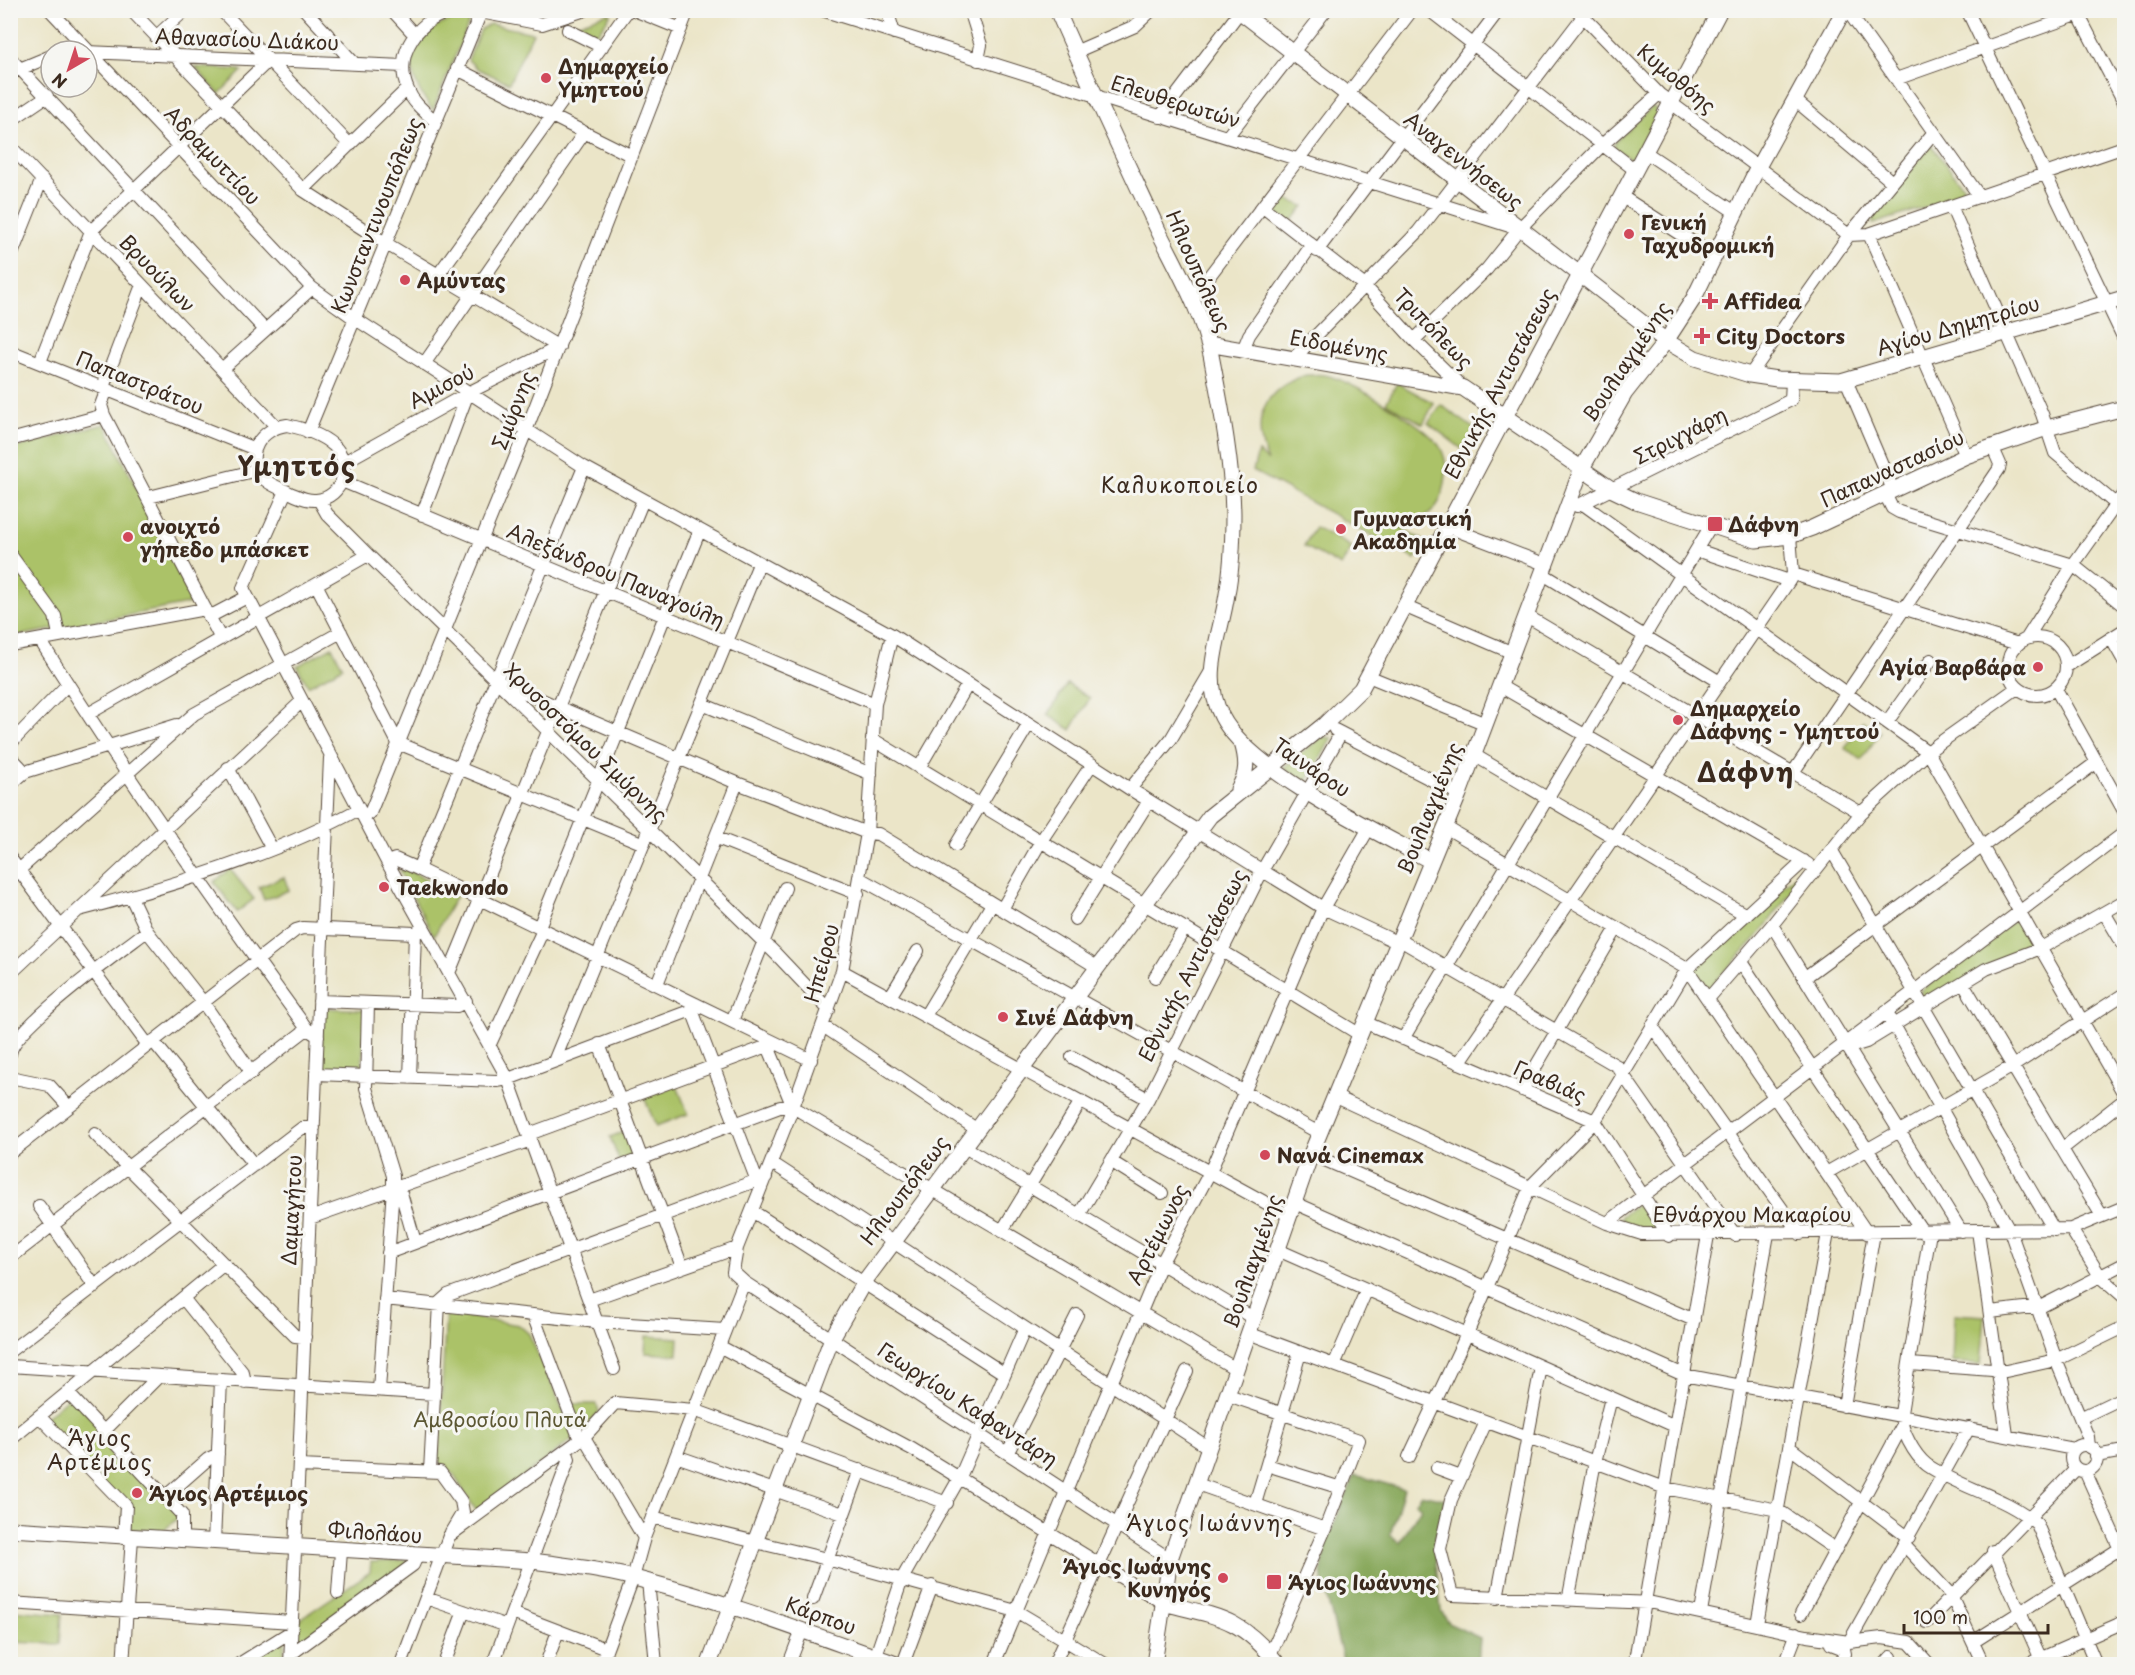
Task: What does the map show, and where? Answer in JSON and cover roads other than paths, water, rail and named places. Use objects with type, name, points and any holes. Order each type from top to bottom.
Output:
[{"type":"main road","name":"Ηλιουπόλεως","points":[[1056,10],[1191,300],[1208,344],[1230,465],[1233,512],[1227,595],[1210,673]]},
{"type":"main road","name":"Εθνικής Αντιστάσεως","points":[[1231,796],[1325,724],[1353,699],[1368,676],[1406,608],[1645,152],[1665,98],[1720,10]]},
{"type":"main road","name":"Βουλιαγμένης","points":[[1154,1665],[1170,1559],[1311,1154],[1459,794],[1568,511],[1582,468],[1630,386],[1666,340],[1694,298],[1758,167],[1845,10]]},
{"type":"main road","name":"Αναγεννήσεως","points":[[1240,11],[1519,229],[1666,340]]},
{"type":"main road","name":"Αγίου Δημητρίου","points":[[1666,340],[1695,358],[1750,375],[1792,380],[1846,380],[1924,355],[2008,333],[2124,298]]},
{"type":"main road","name":"Ειδομένης","points":[[1208,344],[1463,388]]},
{"type":"main road","name":"Τριπόλεως","points":[[1463,388],[1582,468]]},
{"type":"main road","name":"Παπαναστασίου","points":[[1582,468],[1613,490],[1710,527],[1759,540],[1791,536],[1965,456],[1992,446],[2047,428],[2124,408]]},
{"type":"main road","name":"Ταινάρου","points":[[1210,673],[1218,710],[1228,728],[1242,743],[1307,792],[1431,861]]},
{"type":"main road","points":[[1231,796],[1245,777],[1246,765],[1242,743]]},
{"type":"main road","name":"Ηλιουπόλεως","points":[[709,1665],[832,1338],[864,1282],[931,1188],[1210,816],[1231,796]]},
{"type":"main road","name":"Φιλολάου","points":[[10,1529],[417,1556],[532,1561],[648,1581],[732,1605]]},
{"type":"main road","points":[[1162,1603],[1239,1625],[1271,1661]]},
{"type":"main road","name":"Κάρπου","points":[[732,1605],[802,1630],[874,1661],[896,1665]]},
{"type":"street","name":"Αδραμυττίου","points":[[50,10],[76,39]]},
{"type":"street","points":[[131,10],[303,190],[385,243],[559,347]]},
{"type":"street","points":[[156,37],[185,10]]},
{"type":"street","points":[[221,10],[350,145]]},
{"type":"street","points":[[305,10],[354,63]]},
{"type":"street","points":[[392,10],[414,34]]},
{"type":"street","points":[[435,121],[418,106],[407,89],[403,66],[414,34],[441,14],[457,10]]},
{"type":"street","name":"Κωνσταντινουπόλεως","points":[[308,432],[457,69],[476,11],[542,24],[585,10]]},
{"type":"street","points":[[438,275],[628,10]]},
{"type":"street","points":[[634,10],[681,28]]},
{"type":"street","name":"Σμύρνης","points":[[361,813],[370,813],[482,540],[559,347],[688,10]]},
{"type":"street","name":"Ελευθερωτών","points":[[822,10],[1519,229]]},
{"type":"street","points":[[887,10],[894,33]]},
{"type":"street","points":[[970,10],[981,45],[978,60]]},
{"type":"street","points":[[1075,52],[1135,26],[1152,10]]},
{"type":"street","points":[[1227,137],[1326,10]]},
{"type":"street","points":[[1191,300],[1412,10]]},
{"type":"street","points":[[1429,10],[1635,171]]},
{"type":"street","points":[[1243,350],[1249,335],[1314,248],[1369,182],[1499,10]]},
{"type":"street","points":[[1845,10],[1980,197]]},
{"type":"street","points":[[1967,10],[2124,339]]},
{"type":"street","points":[[1896,79],[2077,13],[2091,10]]},
{"type":"street","points":[[1160,117],[1240,11]]},
{"type":"street","points":[[1293,359],[1411,239],[1529,88],[1582,13]]},
{"type":"street","name":"Κυμοθόης","points":[[1582,13],[1665,98],[1849,235]]},
{"type":"street","points":[[2077,13],[2124,102]]},
{"type":"street","points":[[568,30],[602,47]]},
{"type":"street","name":"Αθανασίου Διάκου","points":[[99,53],[403,66]]},
{"type":"street","points":[[10,58],[15,71],[39,90]]},
{"type":"street","points":[[40,362],[91,231],[269,60]]},
{"type":"street","points":[[15,71],[39,61]]},
{"type":"street","name":"Αδραμυττίου","points":[[99,64],[312,288],[354,318],[584,467],[699,532],[891,635],[1198,832],[1323,908],[1406,943],[1617,1066],[1623,1072]]},
{"type":"street","points":[[457,69],[632,156]]},
{"type":"street","points":[[303,190],[407,89]]},
{"type":"street","points":[[1414,340],[1487,269],[1519,229],[1602,145],[1665,98]]},
{"type":"street","points":[[10,121],[43,99]]},
{"type":"street","points":[[50,99],[265,330]]},
{"type":"street","points":[[1796,100],[1891,181]]},
{"type":"street","points":[[1750,375],[1849,235],[1891,181],[1934,132]]},
{"type":"street","points":[[424,364],[584,133]]},
{"type":"street","name":"Βρυούλων","points":[[10,146],[276,426]]},
{"type":"street","points":[[1849,235],[1869,234],[2124,147]]},
{"type":"street","points":[[1645,152],[1735,212]]},
{"type":"street","points":[[10,259],[15,235],[42,179]]},
{"type":"street","points":[[1621,196],[1714,256]]},
{"type":"street","points":[[1951,206],[2008,333],[2055,453],[2059,459],[2120,508]]},
{"type":"street","name":"Τριπόλεως","points":[[1263,207],[1365,286],[1414,340],[1463,388]]},
{"type":"street","points":[[1869,234],[1924,355],[1965,456]]},
{"type":"street","points":[[142,285],[101,405],[104,415],[149,497],[220,639]]},
{"type":"street","points":[[222,369],[312,288]]},
{"type":"street","name":"Αμισού","points":[[344,462],[468,393],[559,347]]},
{"type":"street","name":"Παπαστράτου","points":[[10,351],[255,449]]},
{"type":"street","name":"Στριγγάρη","points":[[1568,511],[1791,400],[1792,380]]},
{"type":"street","points":[[1846,380],[1889,492],[1892,508],[2073,565],[2124,606]]},
{"type":"street","points":[[422,515],[468,393]]},
{"type":"street","points":[[10,440],[104,415]]},
{"type":"street","points":[[287,425],[308,432],[334,445],[344,462],[342,481],[329,496],[319,500],[300,497],[286,491],[264,479],[257,470],[255,449],[267,431],[276,426],[287,425]]},
{"type":"street","points":[[1794,771],[1956,529],[1999,469],[2000,464],[1992,446]]},
{"type":"street","points":[[418,869],[584,467]]},
{"type":"street","points":[[149,497],[257,470]]},
{"type":"street","name":"Αλεξάνδρου Παναγούλη","points":[[342,481],[875,705]]},
{"type":"street","points":[[286,491],[243,588],[387,862],[419,931],[449,973],[508,1079],[614,1369]]},
{"type":"street","points":[[1697,550],[2022,641],[2046,638],[2054,642],[2065,657],[2067,666],[2062,683],[2056,689],[2041,696],[2032,695],[2017,688],[2008,670],[2008,661],[2022,641],[2073,565],[2120,508],[2124,493]]},
{"type":"street","name":"Χρυσοστόμου Σμύρνης","points":[[319,500],[327,514],[763,942],[829,1010]]},
{"type":"street","points":[[449,973],[643,500]]},
{"type":"street","points":[[1583,504],[1928,752],[1984,845],[2124,1094]]},
{"type":"street","points":[[1448,526],[1545,570],[1646,637],[1720,682]]},
{"type":"street","points":[[1403,1040],[1710,527]]},
{"type":"street","points":[[490,1044],[541,928],[699,532]]},
{"type":"street","points":[[1460,1064],[1791,577],[1791,536]]},
{"type":"street","points":[[10,554],[55,616],[59,635]]},
{"type":"street","points":[[88,714],[368,555]]},
{"type":"street","points":[[555,1059],[759,564]]},
{"type":"street","points":[[317,586],[398,743],[644,844]]},
{"type":"street","points":[[10,645],[59,635],[207,613],[247,597]]},
{"type":"street","points":[[1406,608],[1513,653]]},
{"type":"street","points":[[1527,616],[1698,714],[1861,813]]},
{"type":"street","points":[[2067,666],[2124,630]]},
{"type":"street","points":[[15,874],[181,724],[341,632]]},
{"type":"street","name":"Ηπείρου","points":[[744,1282],[732,1269],[738,1248],[761,1179],[772,1163],[842,971],[861,879],[867,833],[875,705],[891,635]]},
{"type":"street","points":[[2111,638],[2124,661]]},
{"type":"street","points":[[10,1258],[252,1072],[313,1033],[256,960],[163,829],[40,640]]},
{"type":"street","points":[[1887,722],[1931,660]]},
{"type":"street","points":[[1130,789],[1175,732],[1210,673]]},
{"type":"street","points":[[1368,676],[1486,724]]},
{"type":"street","points":[[495,680],[737,783],[867,833],[878,834],[1097,968]]},
{"type":"street","points":[[10,744],[68,684]]},
{"type":"street","points":[[919,768],[968,684]]},
{"type":"street","points":[[1500,686],[1657,774],[1816,870]]},
{"type":"street","points":[[1708,999],[1772,925],[1861,813],[1928,752],[2017,688]]},
{"type":"street","points":[[2056,689],[2124,811]]},
{"type":"street","points":[[10,974],[302,700]]},
{"type":"street","points":[[702,704],[870,774]]},
{"type":"street","points":[[10,785],[25,772],[181,724]]},
{"type":"street","points":[[956,845],[1029,724]]},
{"type":"street","points":[[1325,724],[1459,794]]},
{"type":"street","name":"Εθνικής Αντιστάσεως","points":[[1079,1215],[1148,1099],[1224,952],[1262,871],[1341,733]]},
{"type":"street","name":"Γραβιάς","points":[[873,739],[1287,990],[1362,1028],[1403,1040],[1595,1121],[1669,1236]]},
{"type":"street","points":[[1474,755],[1746,915]]},
{"type":"street","points":[[10,756],[25,772]]},
{"type":"street","name":"Δαμαγήτου","points":[[290,1659],[316,1074],[313,1033],[320,1001],[330,756]]},
{"type":"street","points":[[1804,978],[2097,762]]},
{"type":"street","points":[[925,1016],[971,940],[997,907],[1092,764]]},
{"type":"street","points":[[228,768],[272,849]]},
{"type":"street","points":[[657,984],[700,881],[737,783]]},
{"type":"street","points":[[1075,919],[1149,801]]},
{"type":"street","points":[[78,910],[130,897],[272,849],[361,813]]},
{"type":"street","points":[[1445,827],[1687,969],[1828,1172],[1870,1233],[1844,1406]]},
{"type":"street","name":"Αρτέμωνος","points":[[994,1665],[1161,1264],[1210,1172],[1323,908],[1369,828]]},
{"type":"street","points":[[1607,1223],[2124,833]]},
{"type":"street","points":[[717,837],[858,894]]},
{"type":"street","points":[[1832,851],[1877,924],[2054,1230]]},
{"type":"street","points":[[10,858],[15,874],[61,927],[151,1043],[254,1165]]},
{"type":"street","points":[[387,862],[395,859],[418,869],[657,984],[694,1007],[732,1021],[772,1045],[811,1060]]},
{"type":"street","points":[[1409,1457],[1467,1334],[1530,1187],[1595,1121],[1687,969],[1804,861]]},
{"type":"street","points":[[861,879],[1319,1133]]},
{"type":"street","points":[[732,1021],[785,888]]},
{"type":"street","points":[[130,897],[147,930],[202,1001],[252,1072]]},
{"type":"street","points":[[1846,1044],[1853,1046],[1866,1042],[1986,969],[2041,948],[2105,914],[2124,901]]},
{"type":"street","points":[[2105,914],[2124,946]]},
{"type":"street","points":[[1772,925],[1961,1232]]},
{"type":"street","points":[[1155,977],[1185,928]]},
{"type":"street","points":[[1522,1090],[1617,928]]},
{"type":"street","points":[[10,1054],[13,1043],[59,999],[147,930]]},
{"type":"street","points":[[10,1153],[202,1001],[296,930],[419,931]]},
{"type":"street","points":[[410,1078],[419,931]]},
{"type":"street","points":[[890,997],[918,951]]},
{"type":"street","points":[[1741,962],[1926,1232],[1901,1422],[1862,1502],[1801,1614]]},
{"type":"street","points":[[842,971],[1210,1172],[1292,1209],[1487,1288],[1684,1375],[1844,1406],[1901,1422],[1970,1428],[2074,1449],[2079,1446],[2093,1451],[2124,1451]]},
{"type":"street","points":[[1964,983],[2102,1216]]},
{"type":"street","points":[[1828,1172],[2013,1066],[2124,994]]},
{"type":"street","points":[[320,1001],[457,1006],[465,1001]]},
{"type":"street","points":[[368,1003],[366,1088],[415,1242]]},
{"type":"street","points":[[316,1074],[496,1081],[508,1079],[694,1007]]},
{"type":"street","points":[[430,1471],[440,1303],[448,1295],[761,1179],[735,1123],[713,1067],[694,1007]]},
{"type":"street","points":[[1886,1011],[2010,1231],[2056,1360],[2093,1451],[2094,1466],[2081,1470],[2028,1517],[1927,1622]]},
{"type":"street","points":[[823,1026],[976,1129]]},
{"type":"street","points":[[1652,1026],[1800,1234]]},
{"type":"street","points":[[599,1044],[643,1157],[682,1267]]},
{"type":"street","points":[[310,1218],[772,1045]]},
{"type":"street","points":[[772,1045],[793,1107]]},
{"type":"street","points":[[1072,1058],[1148,1099]]},
{"type":"street","points":[[1623,1072],[1735,1235]]},
{"type":"street","points":[[10,1077],[49,1085],[68,1106]]},
{"type":"street","name":"Εθνάρχου Μακαρίου","points":[[1334,1096],[1633,1233],[1669,1236],[2054,1230],[2071,1229],[2124,1207]]},
{"type":"street","points":[[2062,1149],[2124,1100]]},
{"type":"street","points":[[1002,1231],[1081,1101]]},
{"type":"street","points":[[388,1253],[735,1123],[780,1107],[793,1107],[1236,1369]]},
{"type":"street","points":[[10,1351],[302,1128],[314,1128]]},
{"type":"street","points":[[95,1134],[296,1336],[305,1337]]},
{"type":"street","points":[[963,1146],[1161,1264],[1251,1326],[1300,1353],[1665,1488],[1778,1510],[1835,1549]]},
{"type":"street","points":[[1311,1154],[1694,1320]]},
{"type":"street","points":[[1112,1162],[1162,1193]]},
{"type":"street","points":[[772,1163],[1209,1448]]},
{"type":"street","points":[[379,1390],[388,1253],[396,1187]]},
{"type":"street","points":[[39,1206],[95,1287]]},
{"type":"street","points":[[752,1211],[1005,1374]]},
{"type":"street","points":[[2071,1229],[2100,1276],[2124,1297]]},
{"type":"street","points":[[1978,1231],[2007,1436]]},
{"type":"street","points":[[1758,1624],[1828,1233]]},
{"type":"street","points":[[1701,1612],[1719,1500],[1768,1234]]},
{"type":"street","points":[[1637,1665],[1635,1660],[1708,1235]]},
{"type":"street","points":[[589,1300],[738,1248]]},
{"type":"street","points":[[1278,1250],[1675,1426]]},
{"type":"street","points":[[10,1440],[224,1264]]},
{"type":"street","points":[[1990,1312],[2037,1307],[2124,1264]]},
{"type":"street","points":[[601,1665],[633,1578],[644,1538],[744,1282]]},
{"type":"street","name":"Γεωργίου Καφαντάρη","points":[[744,1282],[1170,1559]]},
{"type":"street","points":[[1334,1365],[1367,1289]]},
{"type":"street","points":[[183,1298],[243,1373],[245,1382]]},
{"type":"street","points":[[385,1299],[440,1303],[597,1322],[725,1330]]},
{"type":"street","points":[[533,1315],[582,1439],[644,1538]]},
{"type":"street","points":[[1008,1452],[1077,1315]]},
{"type":"street","points":[[1910,1364],[1997,1371],[2056,1360],[2124,1327]]},
{"type":"street","points":[[874,1661],[902,1579],[960,1477],[1026,1328]]},
{"type":"street","points":[[718,1346],[811,1394],[960,1477],[1099,1566],[1162,1603]]},
{"type":"street","points":[[1255,1504],[1300,1353]]},
{"type":"street","points":[[10,1365],[434,1394]]},
{"type":"street","points":[[1497,1598],[1541,1367]]},
{"type":"street","points":[[1054,1665],[1187,1371]]},
{"type":"street","points":[[104,1431],[159,1376]]},
{"type":"street","points":[[214,1542],[221,1380]]},
{"type":"street","points":[[68,1393],[182,1515],[182,1541]]},
{"type":"street","points":[[1228,1395],[1359,1440],[1271,1661]]},
{"type":"street","points":[[2080,1418],[2124,1397]]},
{"type":"street","points":[[1568,1601],[1595,1462],[1611,1398]]},
{"type":"street","points":[[449,1536],[582,1439],[615,1403],[694,1410],[947,1503]]},
{"type":"street","points":[[39,1416],[126,1506],[127,1611],[123,1665]]},
{"type":"street","points":[[1486,1422],[1450,1505],[1440,1549],[1452,1595],[1645,1603],[1701,1612],[1802,1635],[1844,1649],[1845,1654],[1839,1665]]},
{"type":"street","points":[[1901,1422],[1923,1461],[2019,1509],[2037,1524],[2096,1665]]},
{"type":"street","points":[[1849,1642],[1970,1428]]},
{"type":"street","points":[[1789,1448],[1862,1502],[1907,1542],[1951,1595],[1983,1665]]},
{"type":"street","points":[[1973,1642],[2063,1585],[2123,1551],[2081,1470],[2071,1459],[2074,1449]]},
{"type":"street","points":[[493,1665],[569,1459],[566,1450]]},
{"type":"street","points":[[166,1496],[208,1459],[218,1454]]},
{"type":"street","points":[[676,1456],[843,1514]]},
{"type":"street","points":[[1267,1465],[1341,1488]]},
{"type":"street","points":[[299,1466],[430,1471],[442,1474],[461,1501],[463,1512],[449,1536],[401,1665]]},
{"type":"street","points":[[1437,1468],[1461,1477]]},
{"type":"street","points":[[813,1599],[860,1470]]},
{"type":"street","points":[[1197,1484],[1325,1529]]},
{"type":"street","points":[[652,1517],[932,1586],[1016,1611],[1106,1665]]},
{"type":"street","points":[[338,1593],[341,1551]]},
{"type":"street","points":[[1993,1551],[2041,1662]]},
{"type":"street","points":[[290,1659],[412,1565],[417,1556]]},
{"type":"street","points":[[648,1581],[656,1665]]},
{"type":"street","points":[[903,1665],[932,1586]]},
{"type":"street","points":[[426,1598],[507,1626]]},
{"type":"street","points":[[10,1603],[127,1611],[292,1627]]},
{"type":"street","points":[[444,1665],[464,1611]]},
{"type":"street","points":[[512,1613],[606,1649]]},
{"type":"street","points":[[2028,1665],[2041,1662],[2124,1622]]},
{"type":"street","points":[[238,1665],[292,1627]]},
{"type":"street","points":[[789,1665],[802,1630]]},
{"type":"street","points":[[546,1665],[558,1631]]},
{"type":"street","points":[[1802,1635],[1849,1642],[1882,1638],[1909,1642],[1929,1665]]},
{"type":"street","points":[[1785,1665],[1802,1635]]},
{"type":"place","name":"Δημαρχείο Υμηττού","points":[[546,78]]},
{"type":"place","name":"Γενική Ταχυδρομική","points":[[1629,234]]},
{"type":"place","name":"Αμύντας","points":[[405,280]]},
{"type":"place","name":"Affidea","points":[[1710,301]]},
{"type":"place","name":"City Doctors","points":[[1702,336]]},
{"type":"place","name":"Δάφνη","points":[[1715,524]]},
{"type":"place","name":"Γυμναστική Ακαδημία","points":[[1341,529]]},
{"type":"place","name":"ανοιχτό γήπεδο μπάσκετ","points":[[128,537]]},
{"type":"place","name":"Αγία Βαρβάρα","points":[[2038,667]]},
{"type":"place","name":"Δημαρχείο Δάφνης - Υμηττού","points":[[1678,720]]},
{"type":"place","name":"Taekwondo","points":[[384,887]]},
{"type":"place","name":"Σινέ Δάφνη","points":[[1003,1017]]},
{"type":"place","name":"Νανά Cinemax","points":[[1265,1155]]},
{"type":"place","name":"Άγιος Αρτέμιος","points":[[137,1493]]},
{"type":"place","name":"Άγιος Ιωάννης Κυνηγός","points":[[1223,1578]]},
{"type":"place","name":"Άγιος Ιωάννης","points":[[1274,1582]]},
{"type":"district","name":"Υμηττός","points":[[297,465]]},
{"type":"district","name":"Καλυκοποιείο","points":[[1180,484]]},
{"type":"district","name":"Δάφνη","points":[[1746,771]]},
{"type":"district","name":"Άγιος Αρτέμιος","points":[[100,1449]]},
{"type":"district","name":"Άγιος Ιωάννης","points":[[1210,1522]]},
{"type":"park label","name":"Αμβροσίου Πλυτά","points":[[500,1419]]}]
